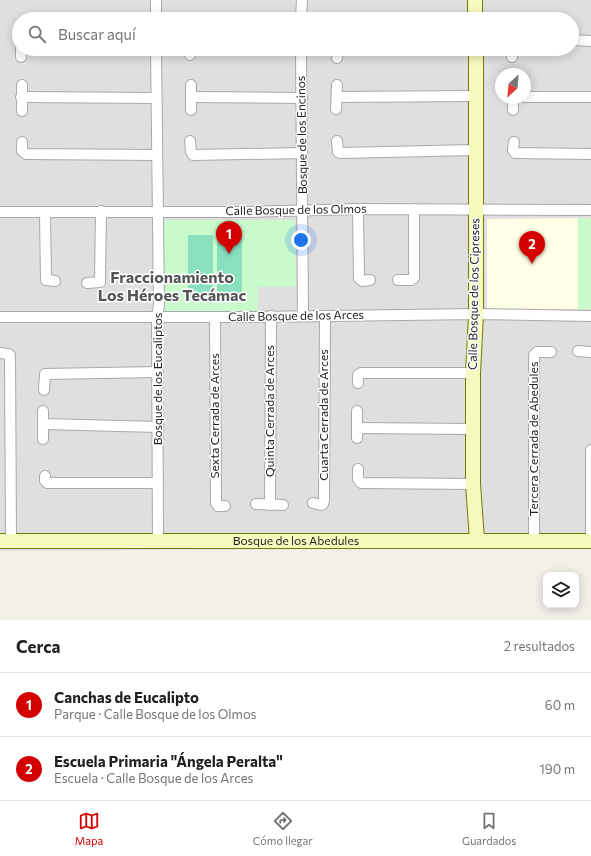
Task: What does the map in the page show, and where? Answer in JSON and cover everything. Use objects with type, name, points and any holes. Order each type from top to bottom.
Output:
[{"type":"street","points":[[156,0],[156,12]]},
{"type":"street","points":[[302,0],[302,12]]},
{"type":"street","points":[[475,0],[475,12]]},
{"type":"street","points":[[579,40],[591,40]]},
{"type":"street","name":"Bosque de los Eucaliptos","points":[[156,56],[159,305],[157,316],[158,541]]},
{"type":"street","name":"Bosque de los Encinos","points":[[301,56],[303,316]]},
{"type":"street","name":"Calle Bosque de los Cipreses","points":[[476,56],[476,314],[473,373],[473,484],[476,540]]},
{"type":"street","points":[[22,85],[22,111]]},
{"type":"street","points":[[191,85],[191,110]]},
{"type":"street","points":[[336,109],[337,85]]},
{"type":"street","points":[[337,97],[476,96]]},
{"type":"street","points":[[191,97],[302,98]]},
{"type":"street","points":[[531,97],[591,97]]},
{"type":"street","points":[[22,98],[156,98]]},
{"type":"street","points":[[513,104],[513,110]]},
{"type":"street","points":[[190,141],[191,152],[193,155],[302,154]]},
{"type":"street","points":[[337,141],[337,150],[340,153],[475,150]]},
{"type":"street","points":[[22,142],[22,151],[26,154],[157,155]]},
{"type":"street","points":[[514,142],[513,150],[515,153],[591,154]]},
{"type":"street","points":[[358,209],[359,278],[362,281],[370,280]]},
{"type":"street","name":"Calle Bosque de los Olmos","points":[[0,212],[303,211],[358,209],[591,210]]},
{"type":"street","points":[[398,280],[413,280],[414,278],[414,209]]},
{"type":"street","points":[[87,283],[100,282],[101,211]]},
{"type":"street","points":[[45,212],[46,280],[55,281]]},
{"type":"street","name":"Calle Bosque de los Arces","points":[[0,317],[215,317],[476,314],[591,316]]},
{"type":"street","name":"Quinta Cerrada de Arces","points":[[270,505],[271,316]]},
{"type":"street","name":"Cuarta Cerrada de Arces","points":[[313,503],[321,505],[323,504],[324,500],[325,316]]},
{"type":"street","name":"Sexta Cerrada de Arces","points":[[215,317],[216,503],[218,506],[225,506]]},
{"type":"street","points":[[578,351],[591,352]]},
{"type":"street","name":"Tercera Cerrada de Abedules","points":[[534,541],[534,355],[537,352],[551,352]]},
{"type":"street","points":[[0,353],[10,355],[5,541]]},
{"type":"street","points":[[44,390],[45,374],[158,372]]},
{"type":"street","points":[[358,383],[358,375],[361,373],[473,373]]},
{"type":"street","points":[[42,439],[43,411]]},
{"type":"street","points":[[357,411],[357,438]]},
{"type":"street","points":[[43,424],[158,427]]},
{"type":"street","points":[[357,428],[473,429]]},
{"type":"street","points":[[591,450],[591,541]]},
{"type":"street","points":[[358,469],[358,479],[361,483],[473,484]]},
{"type":"street","points":[[45,476],[45,481],[47,483],[158,483]]},
{"type":"street","points":[[256,504],[283,505]]},
{"type":"street","name":"Bosque de los Abedules","points":[[5,541],[591,541]]},
{"type":"shaded area","name":"Fraccionamiento Los Héroes Tecámac","points":[[0,0],[591,0],[591,547],[0,551]]},
{"type":"shaded area","points":[[578,218],[578,309],[487,310],[487,219]]},
{"type":"green space","points":[[578,218],[591,218],[591,309],[578,309]]},
{"type":"green space","points":[[163,220],[295,220],[296,287],[258,287],[258,312],[164,312]]},
{"type":"green space","points":[[188,235],[213,235],[213,300],[188,300]]},
{"type":"green space","points":[[217,235],[242,235],[242,299],[217,299]]},
{"type":"place","name":"Canchas de Eucalipto","points":[[229,254]]},
{"type":"place","name":"Escuela Primaria \"Ángela Peralta\"","points":[[532,264]]},
{"type":"district","name":"Fraccionamiento Los Héroes Tecámac","points":[[172,286]]}]
